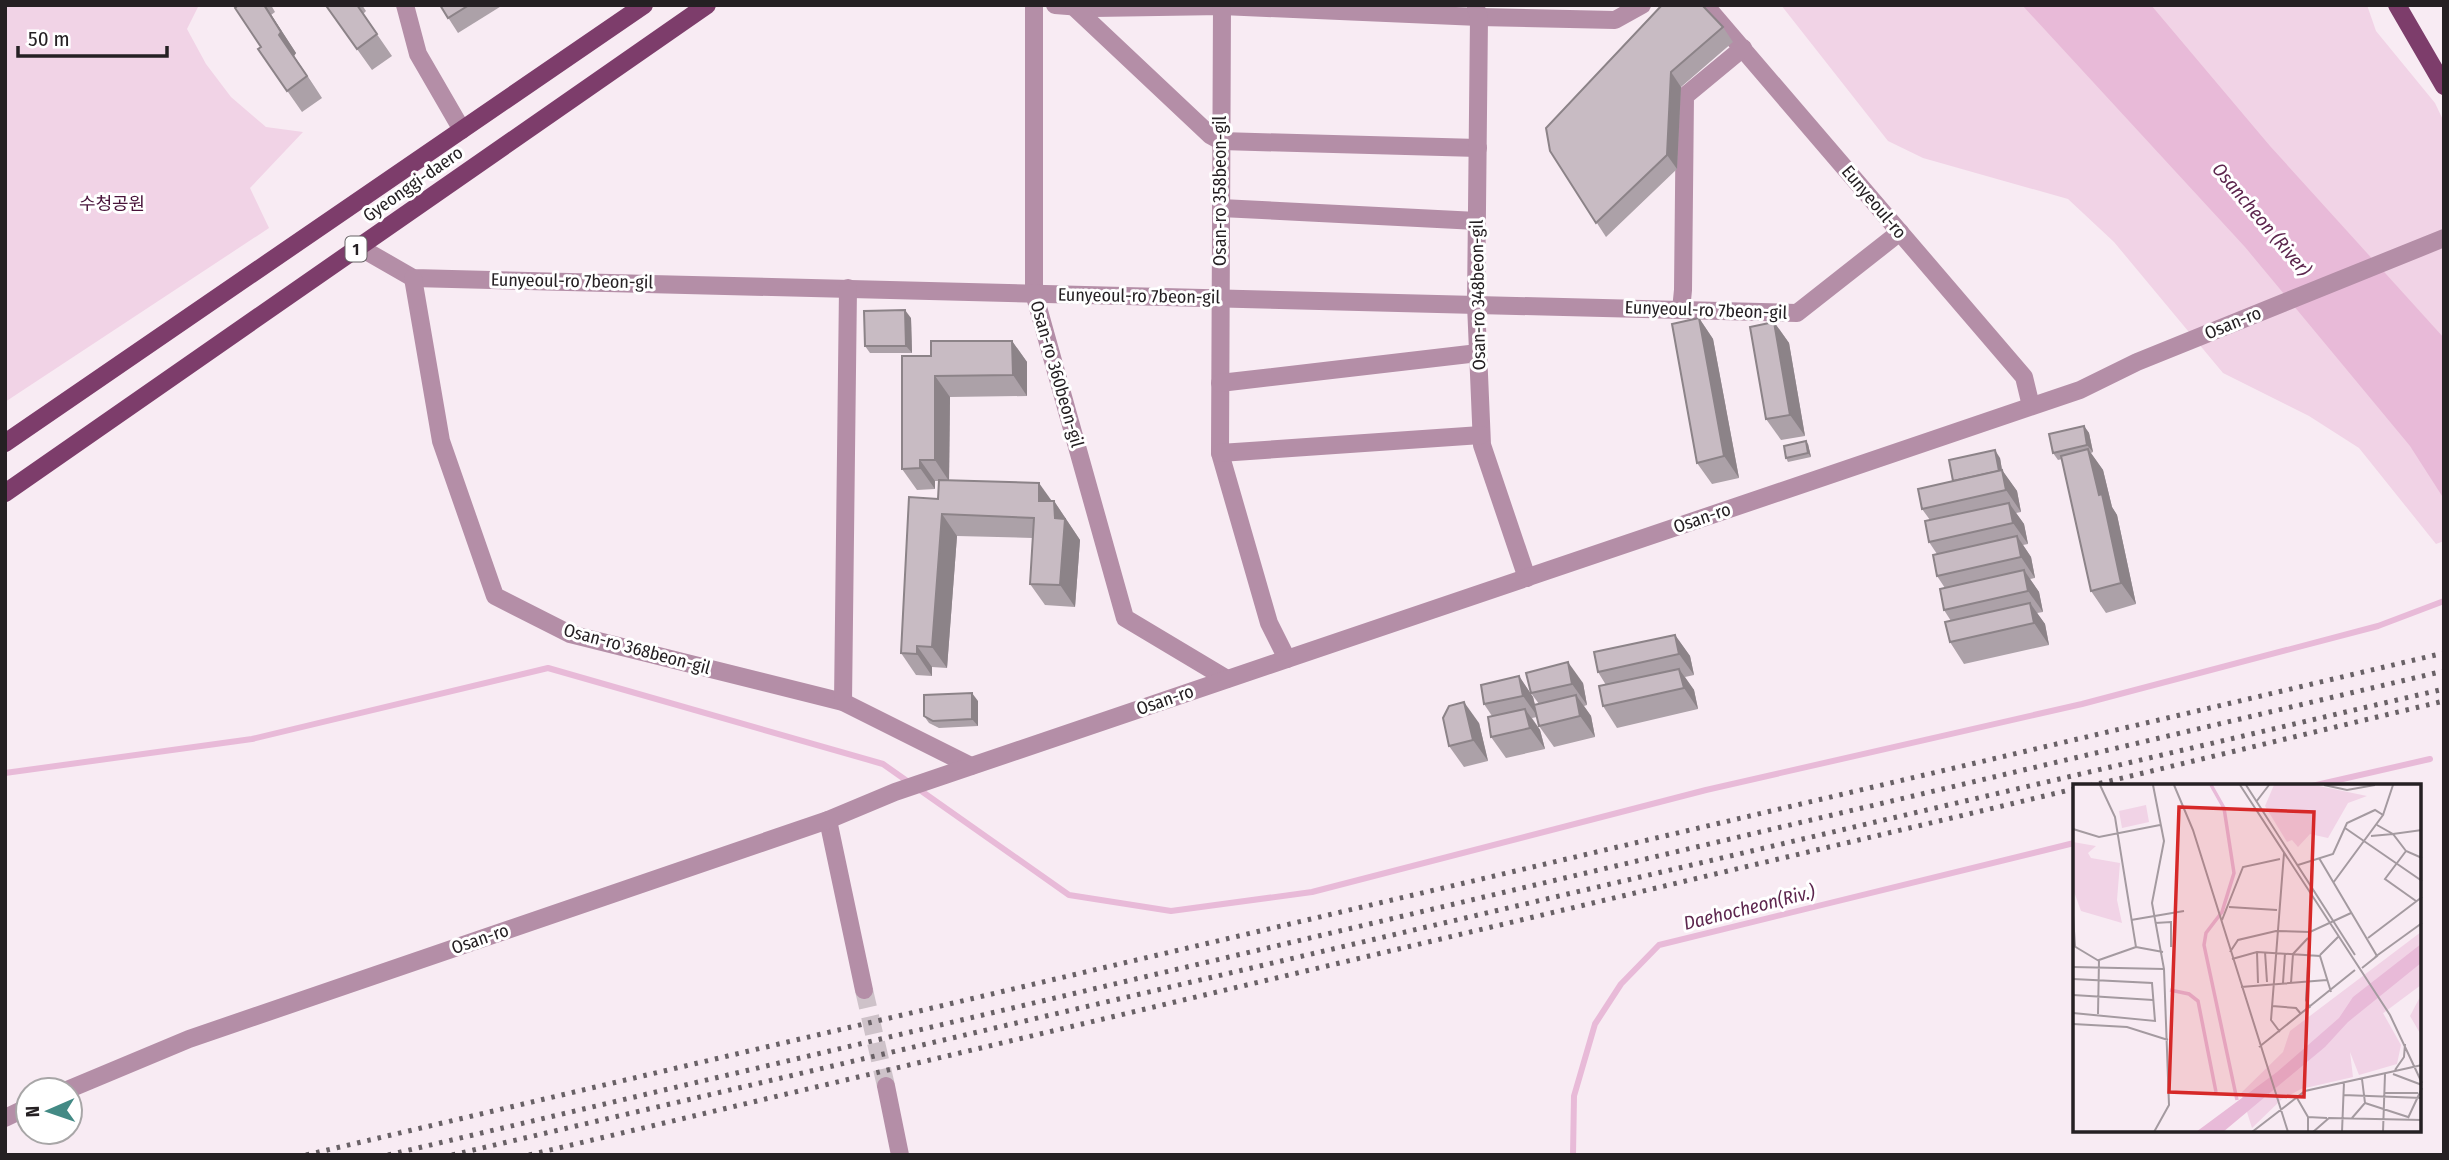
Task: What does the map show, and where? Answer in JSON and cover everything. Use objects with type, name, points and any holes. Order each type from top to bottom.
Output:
[{"type":"main road","name":"Gyeonggi-daero","points":[[5,443],[644,5]]},
{"type":"main road","name":"Gyeonggi-daero","points":[[5,493],[707,5]]},
{"type":"main road","points":[[2397,5],[2442,80]]},
{"type":"street","points":[[405,5],[418,54],[462,130]]},
{"type":"street","name":"Osan-ro 360beon-gil","points":[[1034,5],[1034,293],[1125,618],[1227,679]]},
{"type":"street","points":[[1055,5],[1477,11],[1615,20],[1642,5]]},
{"type":"street","name":"Eunyeoul-ro","points":[[1705,5],[2024,377],[2031,407]]},
{"type":"street","name":"Osan-ro 358beon-gil","points":[[1222,6],[1220,453],[1269,623],[1287,659]]},
{"type":"street","points":[[1074,7],[1210,135],[1221,141],[1478,148]]},
{"type":"street","name":"Osan-ro 348beon-gil","points":[[1477,11],[1476,304],[1482,445],[1527,578]]},
{"type":"street","points":[[1681,310],[1685,96],[1743,48]]},
{"type":"street","points":[[1221,208],[1477,221]]},
{"type":"street","name":"Eunyeoul-ro 7beon-gil","points":[[359,247],[413,278],[1797,313],[1899,232]]},
{"type":"street","name":"Osan-ro","points":[[84,1083],[189,1039],[828,820],[895,792],[2080,390],[2137,362],[2444,238]]},
{"type":"street","name":"Osan-ro 368beon-gil","points":[[413,278],[441,441],[495,596],[570,634],[843,702],[971,766]]},
{"type":"street","points":[[843,702],[848,288]]},
{"type":"street","points":[[1220,383],[1478,353]]},
{"type":"street","points":[[1220,453],[1482,435]]},
{"type":"street","points":[[828,820],[864,990]]},
{"type":"street","points":[[886,1086],[901,1155]]},
{"type":"green space","name":"수청공원","points":[[5,5],[199,5],[187,29],[206,64],[231,97],[266,127],[303,132],[250,188],[269,228],[5,402]]},
{"type":"green space","points":[[1781,5],[2367,5],[2376,31],[2435,103],[2444,122],[2444,541],[2436,544],[2359,448],[2309,416],[2223,373],[2114,242],[2068,199],[1923,158],[1888,141]]},
{"type":"water","name":"Osancheon (River)","points":[[2022,5],[2151,5],[2270,146],[2444,338],[2444,499],[2410,446],[2245,247]]},
{"type":"building","points":[[238,5],[264,5],[281,32],[279,35],[307,76],[287,91],[258,49],[261,47],[235,8]]},
{"type":"building","points":[[357,5],[377,34],[357,49],[327,7]]},
{"type":"building","points":[[440,5],[469,5],[448,18]]},
{"type":"building","points":[[1662,5],[1702,5],[1723,27],[1671,72],[1667,155],[1596,223],[1550,151],[1546,128]]},
{"type":"building","points":[[905,310],[906,346],[865,346],[864,311]]},
{"type":"building","points":[[1699,318],[1724,456],[1697,463],[1672,324]]},
{"type":"building","points":[[1774,322],[1790,415],[1766,419],[1750,327]]},
{"type":"building","points":[[931,341],[1012,341],[1013,375],[935,376],[935,460],[920,460],[920,468],[902,469],[902,356],[931,356]]},
{"type":"building","points":[[2084,426],[2087,445],[2053,453],[2049,434]]},
{"type":"building","points":[[1806,441],[1808,453],[1786,458],[1784,446]]},
{"type":"building","points":[[2088,449],[2099,495],[2102,494],[2121,583],[2091,591],[2061,456]]},
{"type":"building","points":[[1995,450],[1999,471],[1953,481],[1949,460]]},
{"type":"building","points":[[2002,470],[2006,490],[1922,509],[1918,489]]},
{"type":"building","points":[[939,480],[1039,483],[1039,501],[1054,501],[1055,518],[1065,519],[1060,585],[1030,584],[1034,518],[942,514],[932,647],[917,646],[917,654],[901,653],[909,497],[938,499]]},
{"type":"building","points":[[2009,503],[2013,523],[1929,542],[1925,521]]},
{"type":"building","points":[[2017,536],[2021,557],[1937,576],[1933,555]]},
{"type":"building","points":[[2024,570],[2028,591],[1944,610],[1940,589]]},
{"type":"building","points":[[2030,603],[2034,623],[1950,642],[1945,622]]},
{"type":"building","points":[[1675,635],[1679,654],[1598,672],[1594,652]]},
{"type":"building","points":[[1568,662],[1572,684],[1531,693],[1526,673]]},
{"type":"building","points":[[1679,669],[1684,688],[1603,706],[1599,686]]},
{"type":"building","points":[[1519,676],[1523,696],[1484,704],[1481,685]]},
{"type":"building","points":[[972,693],[972,719],[933,721],[924,716],[924,695]]},
{"type":"building","points":[[1576,695],[1580,716],[1539,726],[1534,705]]},
{"type":"building","points":[[1464,702],[1473,740],[1449,746],[1443,718],[1449,706]]},
{"type":"building","points":[[1525,709],[1530,728],[1491,737],[1488,717]]},
{"type":"waterway","points":[[5,773],[252,739],[548,668],[883,764],[1069,895],[1171,911],[1312,892],[1706,790],[2082,704],[2378,626],[2444,601]]},
{"type":"waterway","name":"Daehocheon(Riv.)","points":[[2321,784],[2430,759]]},
{"type":"waterway","name":"Daehocheon(Riv.)","points":[[1573,1155],[1574,1096],[1595,1024],[1621,984],[1659,945],[2073,843]]},
{"type":"tunnel","points":[[864,990],[886,1086]]},
{"type":"railway","points":[[306,1155],[2444,653]]},
{"type":"railway","points":[[388,1155],[2444,671]]},
{"type":"railway","points":[[452,1155],[2444,689]]},
{"type":"railway","points":[[2097,784],[2444,701]]},
{"type":"railway","points":[[529,1155],[2073,789]]}]
